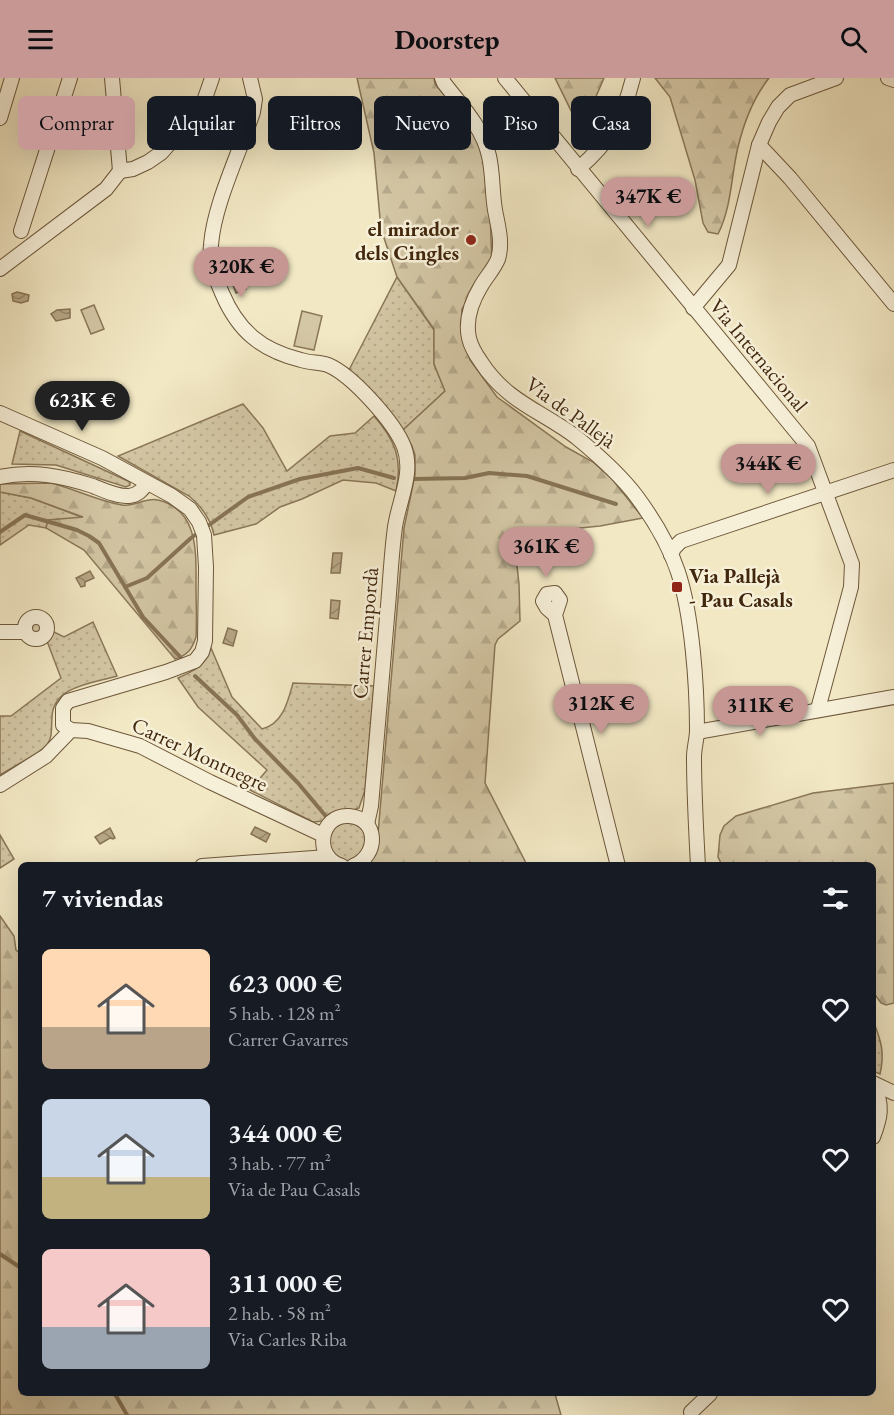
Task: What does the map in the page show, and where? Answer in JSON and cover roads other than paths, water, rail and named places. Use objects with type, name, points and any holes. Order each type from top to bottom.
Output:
[{"type":"street","points":[[0,118],[12,78]]},
{"type":"street","points":[[21,231],[70,78]]},
{"type":"street","points":[[0,269],[106,189],[120,171],[112,78]]},
{"type":"street","points":[[120,171],[133,169],[161,153],[201,107],[212,78]]},
{"type":"street","name":"Carrer Empordà","points":[[250,78],[255,99],[253,111],[217,216],[211,244],[210,259],[215,277],[229,309],[249,335],[274,350],[301,360],[328,365],[345,376],[386,417],[404,447],[408,474],[395,526],[371,806],[367,824],[373,843],[370,852],[360,862]]},
{"type":"street","name":"Via de Pallejà","points":[[442,78],[484,139],[489,154],[499,226],[500,249],[497,260],[480,287],[472,305],[468,323],[469,338],[475,353],[490,376],[502,389],[575,436],[607,463],[637,497],[662,536],[682,586],[687,616],[697,732],[694,754],[698,862]]},
{"type":"street","name":"Via Internacional","points":[[505,78],[808,447],[852,564],[850,587],[818,709]]},
{"type":"street","points":[[578,169],[598,152],[620,119],[633,78]]},
{"type":"street","points":[[693,308],[729,265],[759,145],[774,114],[790,95],[836,78]]},
{"type":"street","points":[[888,78],[894,80]]},
{"type":"street","points":[[759,145],[798,187],[894,304]]},
{"type":"street","points":[[0,413],[102,458],[147,483],[142,491],[126,497],[69,478],[44,474],[12,474],[0,477]]},
{"type":"street","points":[[671,555],[681,541],[894,470]]},
{"type":"street","name":"Carrer Montnegre","points":[[147,483],[172,496],[190,509],[204,535],[205,641],[195,661],[68,701],[63,708],[63,725],[71,730],[88,731],[140,746],[323,835]]},
{"type":"street","points":[[555,615],[617,862]]},
{"type":"street","points":[[0,632],[25,632]]},
{"type":"street","points":[[697,732],[894,697]]},
{"type":"street","points":[[0,785],[46,756],[71,730]]},
{"type":"street","points":[[333,862],[327,857],[323,835],[331,821],[349,816],[358,818],[367,824]]},
{"type":"street","points":[[258,862],[327,857]]},
{"type":"street","points":[[876,1086],[894,1093]]},
{"type":"street","points":[[876,1092],[880,1102],[879,1122],[876,1130]]},
{"type":"street","points":[[879,1122],[894,1108]]},
{"type":"street","points":[[690,1396],[692,1413]]},
{"type":"street","points":[[692,1413],[708,1396]]},
{"type":"water","points":[[234,269],[235,272],[239,270],[246,289],[236,293],[228,272]]},
{"type":"water","points":[[17,292],[29,295],[28,301],[21,303],[13,301],[12,294]]},
{"type":"water","points":[[70,309],[70,318],[56,321],[51,314],[57,310]]},
{"type":"water","points":[[333,553],[342,553],[340,573],[331,573]]},
{"type":"water","points":[[90,571],[94,578],[85,582],[85,586],[81,587],[76,578]]},
{"type":"water","points":[[331,600],[340,601],[338,619],[330,618]]},
{"type":"water","points":[[228,628],[237,631],[233,646],[223,643]]},
{"type":"water","points":[[255,827],[270,834],[266,842],[251,834]]},
{"type":"water","points":[[110,828],[115,838],[110,838],[100,844],[95,837]]},
{"type":"waterway","points":[[125,587],[147,578],[191,538],[248,497],[300,479],[358,468],[394,478]]},
{"type":"waterway","points":[[414,479],[465,478],[489,473],[527,476],[616,504]]},
{"type":"waterway","points":[[0,532],[25,515],[77,530],[99,543],[143,617],[184,661]]},
{"type":"waterway","points":[[195,676],[237,715],[255,739],[298,783],[329,820]]},
{"type":"waterway","points":[[0,1254],[18,1266]]},
{"type":"waterway","points":[[116,1396],[127,1415]]},
{"type":"place","name":"el mirador dels Cingles","points":[[471,240]]},
{"type":"place","name":"Via Pallejà - Pau Casals","points":[[677,587]]}]
